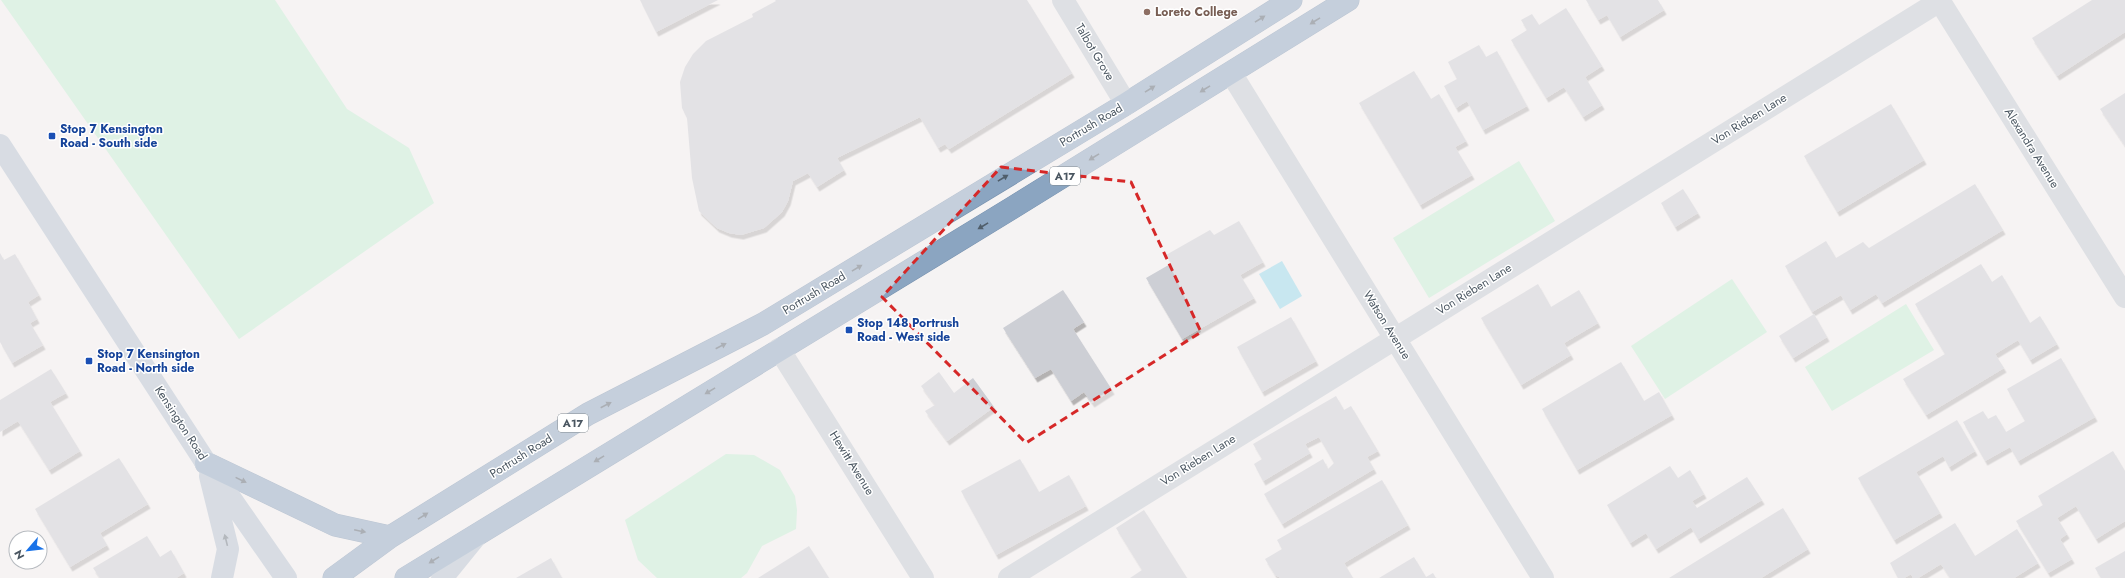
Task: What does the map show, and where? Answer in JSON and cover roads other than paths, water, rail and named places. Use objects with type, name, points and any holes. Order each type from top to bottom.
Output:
[{"type":"highway","name":"Portrush Road","points":[[334,578],[390,537],[588,414],[763,324],[1126,104],[1291,0]]},
{"type":"highway","name":"A17","points":[[406,578],[1348,0]]},
{"type":"highway","points":[[206,463],[335,525],[390,537]]},
{"type":"main road","name":"Kensington Road","points":[[0,146],[206,463],[286,578]]},
{"type":"main road","points":[[206,463],[228,549],[222,578]]},
{"type":"main road","points":[[442,578],[479,532]]},
{"type":"street","name":"Talbot Grove","points":[[1063,0],[1126,104]]},
{"type":"street","name":"Alexandra Avenue","points":[[1939,1],[2125,297]]},
{"type":"street","name":"Von Rieben Lane","points":[[1008,578],[1939,1]]},
{"type":"street","name":"Watson Avenue","points":[[1231,73],[1542,578]]},
{"type":"street","name":"Hewitt Avenue","points":[[780,349],[923,578]]},
{"type":"water","points":[[1282,261],[1302,296],[1280,309],[1259,274]]},
{"type":"place","name":"Loreto College","points":[[1147,12]]},
{"type":"place","name":"Stop 7 Kensington Road - South side","points":[[52,136]]},
{"type":"place","name":"Stop 148 Portrush Road - West side","points":[[849,330]]},
{"type":"place","name":"Stop 7 Kensington Road - North side","points":[[89,361]]}]
